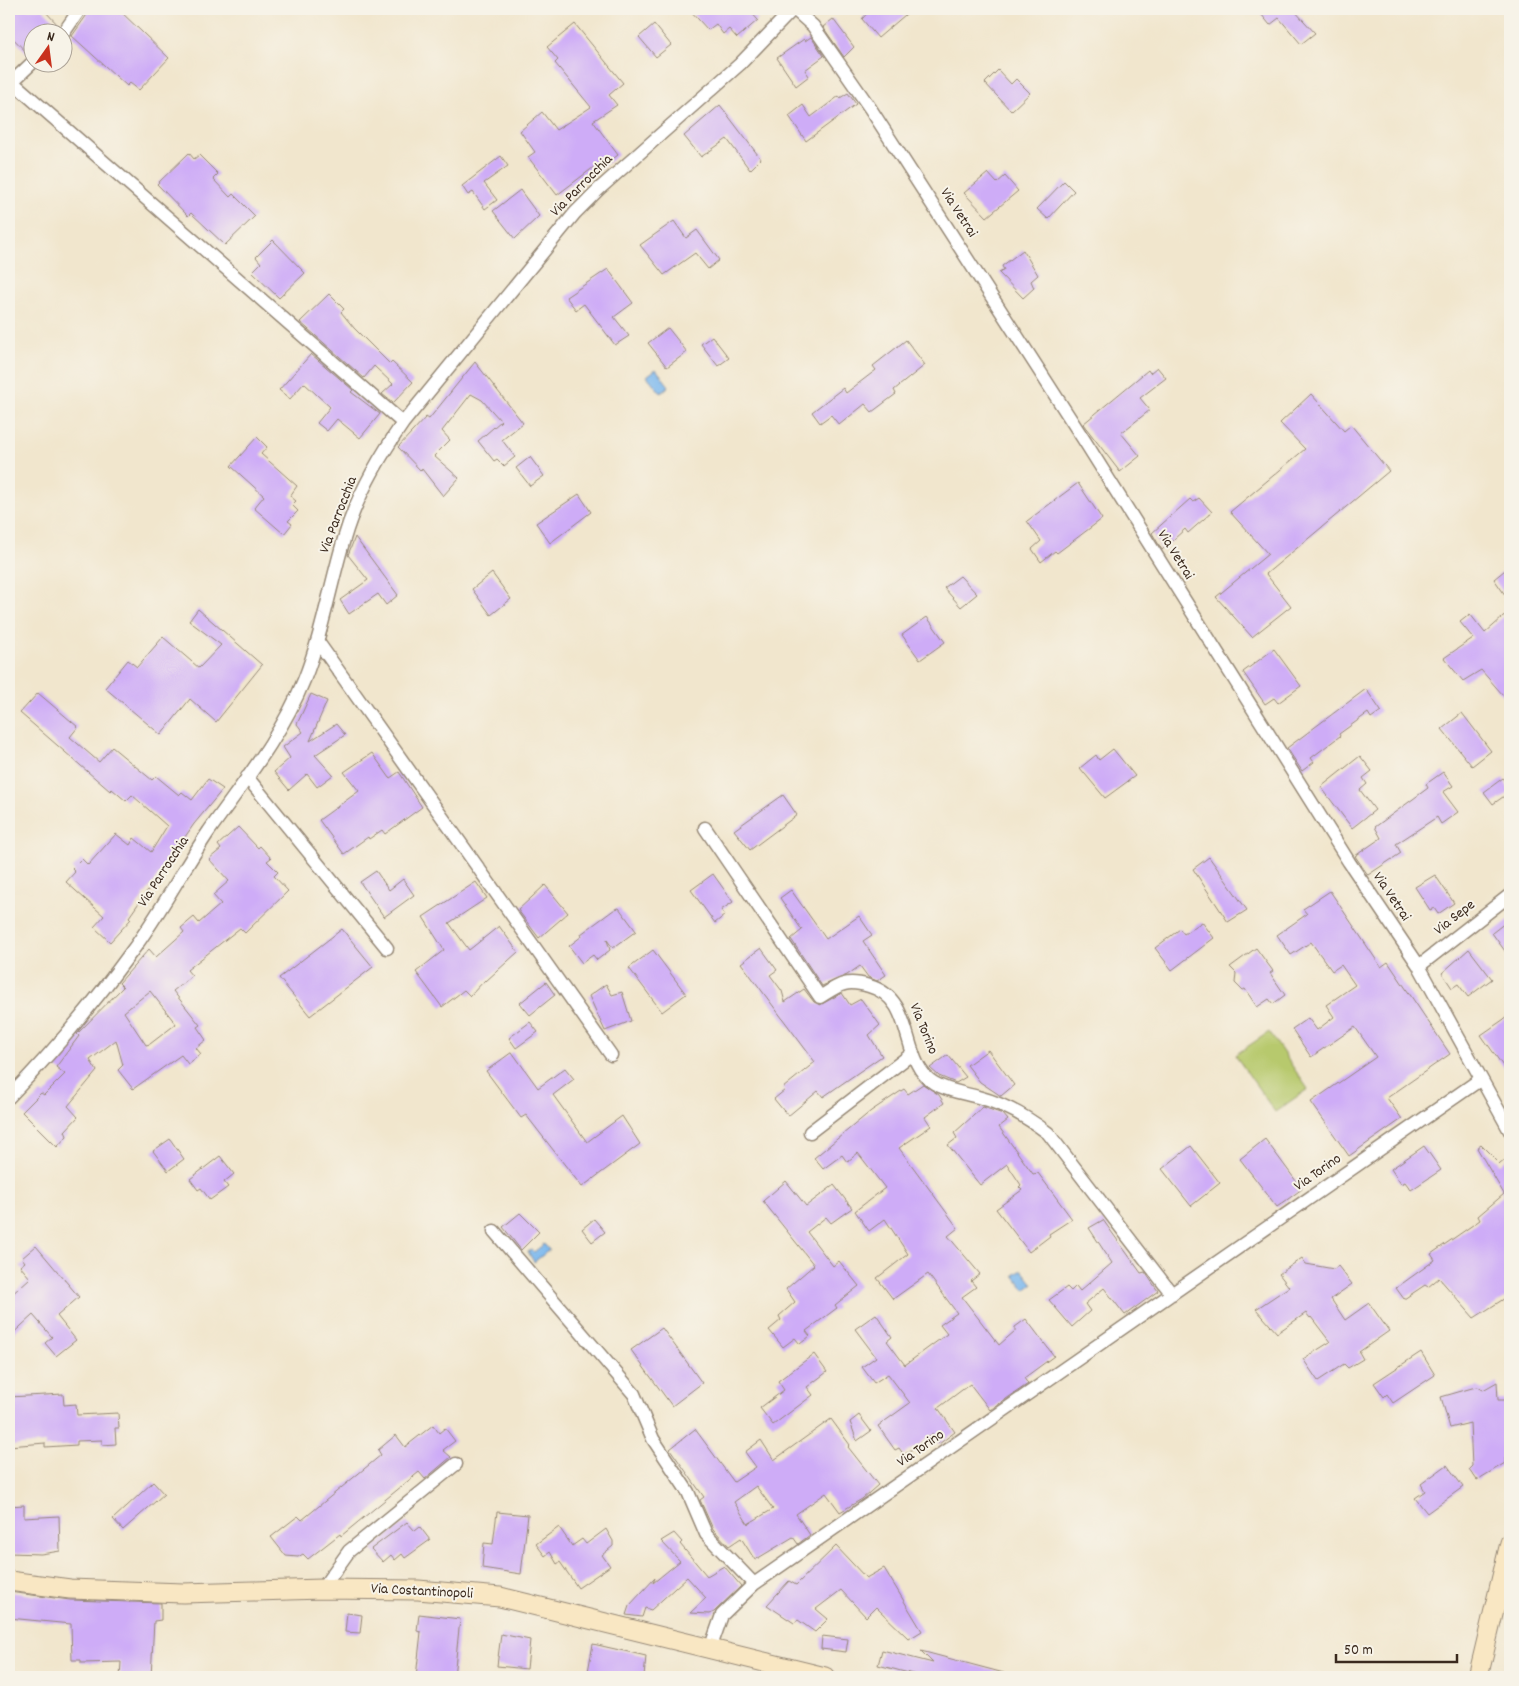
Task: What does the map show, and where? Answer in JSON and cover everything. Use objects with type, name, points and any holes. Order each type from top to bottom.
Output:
[{"type":"street","points":[[71,22],[80,9]]},
{"type":"street","name":"Via Parrocchia","points":[[9,1096],[87,1009],[132,951],[274,738],[299,690],[318,642],[344,538],[359,497],[386,448],[403,423],[575,213],[598,189],[740,64],[793,9]]},
{"type":"street","name":"Via Vetrai","points":[[793,9],[813,26],[922,186],[1084,440],[1348,862],[1419,966],[1510,1131]]},
{"type":"street","points":[[22,70],[10,80],[403,423]]},
{"type":"street","points":[[318,642],[611,1055]]},
{"type":"street","points":[[247,777],[387,948]]},
{"type":"street","name":"Via Torino","points":[[705,828],[820,997],[842,982],[867,985],[886,992],[898,1008],[913,1053],[933,1083],[1003,1105],[1028,1117],[1048,1133],[1172,1294]]},
{"type":"street","name":"Via Sepe","points":[[1419,966],[1510,895]]},
{"type":"street","points":[[810,1132],[913,1053]]},
{"type":"street","name":"Via Torino","points":[[710,1649],[722,1615],[754,1584],[1482,1079]]},
{"type":"street","points":[[494,1231],[634,1394],[653,1439],[688,1492],[706,1534],[754,1584]]},
{"type":"street","points":[[322,1589],[349,1551],[456,1464]]},
{"type":"street","points":[[1478,1677],[1510,1542]]},
{"type":"street","name":"Via Costantinopoli","points":[[9,1581],[70,1589],[183,1594],[322,1589],[418,1590],[500,1597],[826,1677]]},
{"type":"green space","points":[[1269,1032],[1308,1089],[1275,1112],[1235,1055]]},
{"type":"water","points":[[656,369],[669,386],[661,393],[647,376]]},
{"type":"water","points":[[544,1244],[549,1250],[534,1262],[528,1252],[531,1250],[534,1252]]},
{"type":"water","points":[[1022,1270],[1033,1284],[1025,1290],[1014,1275]]},
{"type":"building","points":[[9,9],[43,9],[55,22],[22,22],[22,48],[9,34]]},
{"type":"building","points":[[91,9],[118,9],[169,58],[139,90],[130,83],[127,86],[72,36]]},
{"type":"building","points":[[689,9],[748,9],[758,20],[737,38],[729,29],[723,34],[716,24],[708,30]]},
{"type":"building","points":[[871,9],[912,9],[878,38],[862,19]]},
{"type":"building","points":[[1257,9],[1293,9],[1315,33],[1301,44],[1279,18],[1270,25]]},
{"type":"building","points":[[833,19],[854,47],[844,57],[823,27]]},
{"type":"building","points":[[575,24],[623,83],[609,95],[617,105],[593,121],[618,155],[597,171],[594,167],[557,195],[528,157],[535,152],[520,131],[542,112],[556,130],[591,107],[555,63],[558,60],[547,47]]},
{"type":"building","points":[[654,24],[671,45],[656,57],[639,37]]},
{"type":"building","points":[[811,37],[824,56],[805,70],[809,76],[796,86],[777,58],[804,39],[805,41]]},
{"type":"building","points":[[998,70],[1011,84],[1016,79],[1030,93],[1011,111],[985,83]]},
{"type":"building","points":[[848,93],[856,104],[806,141],[789,116],[803,105],[811,117],[839,96],[840,98]]},
{"type":"building","points":[[720,105],[761,159],[750,170],[727,139],[701,157],[684,136]]},
{"type":"building","points":[[189,153],[194,159],[199,155],[218,174],[213,179],[230,197],[233,194],[255,216],[225,245],[191,213],[188,216],[157,184]]},
{"type":"building","points":[[501,156],[508,166],[484,183],[497,200],[485,209],[473,192],[468,195],[462,186]]},
{"type":"building","points":[[988,173],[997,183],[1005,176],[1018,191],[987,217],[964,193]]},
{"type":"building","points":[[1064,181],[1074,191],[1048,219],[1037,209]]},
{"type":"building","points":[[520,190],[539,216],[515,239],[493,211]]},
{"type":"building","points":[[674,221],[686,238],[697,230],[719,260],[708,269],[695,253],[664,275],[640,245]]},
{"type":"building","points":[[273,240],[305,273],[279,298],[252,272],[261,263],[256,257]]},
{"type":"building","points":[[1023,250],[1038,275],[1031,281],[1034,288],[1023,298],[999,273],[1004,270],[1002,266]]},
{"type":"building","points":[[608,269],[633,303],[614,317],[629,336],[615,345],[584,304],[576,310],[566,297]]},
{"type":"building","points":[[329,294],[344,309],[341,312],[354,328],[390,364],[392,362],[413,382],[393,403],[382,394],[393,384],[374,366],[364,378],[300,322]]},
{"type":"building","points":[[668,328],[687,352],[667,367],[648,343]]},
{"type":"building","points":[[712,336],[729,358],[718,366],[701,344]]},
{"type":"building","points":[[906,340],[925,365],[894,390],[896,394],[872,412],[865,404],[839,425],[831,415],[820,423],[812,412],[843,388],[846,393],[876,370],[873,366]]},
{"type":"building","points":[[311,354],[353,390],[351,392],[380,414],[360,438],[337,419],[327,431],[317,423],[330,407],[304,383],[290,399],[279,390]]},
{"type":"building","points":[[475,362],[523,423],[502,440],[515,457],[504,466],[497,459],[494,461],[478,441],[501,421],[482,400],[471,394],[442,431],[450,440],[434,456],[459,478],[443,496],[422,469],[421,471],[398,447],[426,417],[429,419]]},
{"type":"building","points":[[1157,367],[1166,378],[1140,398],[1150,410],[1121,433],[1140,456],[1120,472],[1083,424],[1148,370],[1150,373]]},
{"type":"building","points":[[1311,394],[1344,431],[1351,425],[1389,471],[1266,574],[1291,606],[1252,637],[1216,597],[1268,554],[1230,512],[1305,449],[1280,423]]},
{"type":"building","points":[[257,437],[267,447],[261,454],[297,486],[290,496],[296,501],[292,505],[298,511],[288,521],[292,524],[284,534],[254,508],[264,496],[231,466]]},
{"type":"building","points":[[530,457],[544,476],[530,486],[516,468]]},
{"type":"building","points":[[1078,483],[1102,519],[1057,553],[1055,551],[1041,562],[1032,549],[1041,541],[1027,521]]},
{"type":"building","points":[[579,494],[591,512],[550,543],[536,523]]},
{"type":"building","points":[[1199,498],[1212,512],[1188,533],[1185,529],[1162,550],[1152,533],[1190,499],[1193,502]]},
{"type":"building","points":[[355,537],[398,595],[386,605],[378,594],[349,614],[340,600],[368,580],[348,555]]},
{"type":"building","points":[[1510,566],[1510,602],[1494,579]]},
{"type":"building","points":[[492,573],[511,599],[491,615],[472,589]]},
{"type":"building","points":[[960,576],[977,594],[961,607],[944,588]]},
{"type":"building","points":[[198,609],[262,665],[216,722],[190,699],[161,735],[105,688],[128,660],[137,667],[163,637],[199,668],[221,645],[189,621]]},
{"type":"building","points":[[1510,611],[1510,703],[1481,670],[1463,681],[1444,658],[1473,638],[1460,622],[1470,614],[1485,633]]},
{"type":"building","points":[[927,617],[945,642],[920,660],[902,635]]},
{"type":"building","points":[[1274,649],[1301,686],[1278,703],[1274,698],[1265,704],[1243,672]]},
{"type":"building","points":[[1366,689],[1381,711],[1371,718],[1368,713],[1339,734],[1340,736],[1311,758],[1314,762],[1302,771],[1287,748]]},
{"type":"building","points":[[38,693],[78,727],[70,737],[99,762],[112,747],[152,780],[156,776],[179,795],[182,792],[192,800],[208,779],[223,789],[194,824],[129,917],[131,919],[110,942],[94,927],[104,916],[66,882],[75,872],[72,869],[82,859],[88,865],[116,834],[130,845],[134,838],[151,852],[167,826],[132,795],[126,801],[112,789],[110,791],[20,713]]},
{"type":"building","points":[[311,694],[327,701],[310,741],[336,724],[345,735],[315,755],[333,775],[317,787],[307,774],[289,790],[274,772],[290,758],[283,747],[303,732],[297,724]]},
{"type":"building","points":[[1462,713],[1491,751],[1472,766],[1442,729]]},
{"type":"building","points":[[1113,749],[1135,776],[1105,798],[1080,768],[1096,755],[1099,760]]},
{"type":"building","points":[[372,753],[390,778],[399,772],[422,807],[385,834],[382,830],[369,839],[368,837],[344,854],[319,820],[359,791],[344,772]]},
{"type":"building","points":[[1360,756],[1372,771],[1363,778],[1367,784],[1360,790],[1375,810],[1352,828],[1321,787]]},
{"type":"building","points":[[1443,772],[1453,786],[1443,792],[1458,812],[1441,824],[1437,817],[1396,844],[1401,853],[1368,875],[1355,856],[1381,838],[1375,827],[1428,788],[1426,784]]},
{"type":"building","points":[[1503,778],[1510,792],[1493,804],[1484,792]]},
{"type":"building","points":[[783,795],[797,815],[750,850],[734,830]]},
{"type":"building","points":[[238,827],[258,848],[260,846],[271,858],[267,861],[278,872],[274,876],[288,891],[245,933],[240,928],[187,970],[192,976],[173,991],[200,1025],[197,1027],[206,1040],[196,1048],[201,1054],[188,1064],[181,1055],[133,1089],[118,1070],[123,1065],[116,1040],[90,1060],[97,1071],[68,1106],[78,1117],[65,1131],[67,1136],[57,1147],[22,1112],[41,1093],[44,1095],[65,1074],[56,1067],[79,1036],[77,1034],[123,987],[119,983],[149,949],[156,957],[184,932],[181,928],[194,917],[199,923],[221,904],[213,895],[229,881],[209,859],[221,849],[218,845]],"holes":[[[150,991],[176,1024],[146,1045],[124,1012]]]},
{"type":"building","points":[[1209,857],[1247,910],[1228,922],[1193,869]]},
{"type":"building","points":[[376,871],[389,890],[403,879],[414,895],[384,917],[360,882]]},
{"type":"building","points":[[713,874],[733,902],[721,910],[725,915],[715,923],[691,890]]},
{"type":"building","points":[[1435,875],[1454,903],[1438,914],[1434,908],[1430,910],[1415,887]]},
{"type":"building","points":[[476,882],[487,898],[449,923],[469,950],[499,926],[518,952],[485,980],[470,996],[464,990],[442,1007],[416,972],[444,950],[423,917]]},
{"type":"building","points":[[545,885],[568,913],[539,938],[518,910]]},
{"type":"building","points":[[791,890],[826,939],[859,916],[872,935],[863,941],[886,975],[877,981],[868,977],[860,966],[847,975],[822,986],[791,939],[802,930],[780,898]]},
{"type":"building","points":[[1330,891],[1381,967],[1388,962],[1450,1054],[1387,1098],[1402,1119],[1349,1156],[1311,1102],[1376,1057],[1355,1027],[1311,1057],[1292,1029],[1308,1018],[1317,1030],[1334,1017],[1326,1005],[1355,985],[1341,965],[1332,971],[1311,942],[1291,955],[1277,935],[1307,914],[1303,909]]},
{"type":"building","points":[[619,908],[636,931],[613,948],[607,940],[610,950],[597,960],[593,955],[582,963],[569,946],[582,936],[581,934]]},
{"type":"building","points":[[1510,919],[1510,958],[1492,933]]},
{"type":"building","points":[[1202,922],[1214,938],[1172,970],[1155,948],[1180,929],[1184,934]]},
{"type":"building","points":[[342,929],[373,967],[310,1016],[279,978]]},
{"type":"building","points":[[761,948],[777,970],[770,975],[782,991],[785,1002],[804,989],[814,1002],[820,1005],[842,993],[850,1005],[861,999],[880,1025],[869,1035],[882,1056],[823,1097],[818,1091],[788,1116],[774,1099],[785,1090],[783,1088],[815,1062],[741,963]]},
{"type":"building","points":[[1256,948],[1273,971],[1270,973],[1285,995],[1273,1004],[1269,999],[1257,1007],[1245,989],[1242,990],[1235,983],[1236,973],[1230,967]]},
{"type":"building","points":[[1469,949],[1492,979],[1468,997],[1458,984],[1452,988],[1442,973]]},
{"type":"building","points":[[653,950],[686,994],[662,1012],[629,968]]},
{"type":"building","points":[[546,982],[555,995],[530,1015],[520,1003]]},
{"type":"building","points":[[606,984],[612,995],[622,992],[631,1021],[605,1031],[589,996]]},
{"type":"building","points":[[1510,1015],[1510,1076],[1481,1035]]},
{"type":"building","points":[[530,1022],[538,1032],[516,1048],[509,1038]]},
{"type":"building","points":[[988,1050],[1014,1085],[1001,1096],[980,1082],[967,1065]]},
{"type":"building","points":[[512,1052],[538,1088],[565,1068],[574,1079],[553,1095],[587,1142],[622,1116],[640,1144],[582,1187],[526,1115],[521,1118],[486,1071]]},
{"type":"building","points":[[948,1055],[966,1077],[956,1083],[939,1076],[930,1068]]},
{"type":"building","points":[[923,1084],[939,1095],[944,1103],[925,1117],[931,1126],[899,1148],[958,1228],[948,1236],[980,1274],[971,1281],[976,1287],[962,1297],[999,1345],[1015,1331],[1015,1327],[1026,1319],[1054,1356],[1024,1378],[1028,1384],[990,1410],[970,1384],[938,1408],[955,1432],[939,1444],[933,1434],[904,1455],[899,1448],[895,1450],[878,1426],[910,1403],[888,1374],[874,1383],[862,1367],[876,1357],[855,1329],[876,1314],[892,1337],[887,1341],[905,1365],[947,1334],[940,1325],[957,1313],[928,1274],[893,1299],[877,1278],[908,1254],[885,1219],[869,1231],[855,1211],[885,1188],[858,1153],[847,1162],[842,1155],[823,1169],[814,1158],[871,1111],[904,1089],[908,1094]]},
{"type":"building","points":[[983,1107],[1003,1114],[1008,1120],[999,1127],[1033,1174],[1038,1173],[1072,1219],[1049,1234],[1050,1236],[1029,1252],[996,1209],[1022,1190],[1019,1187],[1021,1185],[1007,1164],[980,1185],[948,1145],[957,1138],[954,1133]]},
{"type":"building","points":[[170,1139],[184,1159],[168,1171],[153,1151]]},
{"type":"building","points":[[1265,1139],[1302,1189],[1277,1207],[1240,1159]]},
{"type":"building","points":[[1481,1145],[1500,1164],[1510,1156],[1510,1295],[1474,1318],[1439,1278],[1428,1287],[1425,1285],[1404,1299],[1396,1288],[1435,1260],[1431,1254],[1480,1220],[1478,1216],[1504,1194],[1477,1148]]},
{"type":"building","points":[[1191,1146],[1220,1183],[1191,1206],[1162,1169]]},
{"type":"building","points":[[1424,1146],[1441,1170],[1411,1190],[1405,1182],[1401,1184],[1391,1169]]},
{"type":"building","points":[[220,1156],[234,1174],[224,1182],[228,1187],[210,1200],[201,1188],[198,1190],[190,1179]]},
{"type":"building","points":[[786,1181],[806,1206],[834,1185],[852,1208],[831,1223],[826,1217],[807,1232],[833,1266],[839,1261],[859,1286],[835,1305],[837,1308],[806,1331],[810,1336],[800,1344],[795,1338],[783,1347],[769,1330],[781,1320],[779,1316],[795,1302],[786,1289],[814,1265],[763,1201]]},
{"type":"building","points":[[520,1213],[539,1232],[521,1250],[503,1227]]},
{"type":"building","points":[[594,1219],[605,1232],[592,1242],[582,1229]]},
{"type":"building","points":[[1103,1220],[1141,1273],[1145,1272],[1158,1291],[1125,1315],[1104,1288],[1085,1304],[1090,1311],[1072,1327],[1049,1300],[1067,1287],[1071,1291],[1076,1286],[1080,1291],[1112,1263],[1089,1228]]},
{"type":"building","points":[[36,1246],[79,1297],[57,1316],[76,1340],[56,1356],[45,1343],[52,1337],[33,1315],[9,1337],[9,1297],[30,1278],[20,1266],[25,1262],[22,1258]]},
{"type":"building","points":[[1302,1258],[1306,1264],[1334,1269],[1338,1266],[1352,1284],[1331,1299],[1345,1320],[1369,1303],[1389,1331],[1359,1352],[1363,1359],[1348,1368],[1344,1364],[1318,1381],[1303,1359],[1330,1342],[1311,1317],[1306,1313],[1277,1333],[1256,1309],[1289,1287],[1279,1274]]},
{"type":"building","points":[[662,1328],[702,1383],[672,1406],[631,1350]]},
{"type":"building","points":[[1421,1352],[1435,1375],[1393,1403],[1387,1394],[1384,1397],[1374,1383]]},
{"type":"building","points":[[814,1354],[827,1372],[807,1387],[813,1395],[773,1425],[760,1408],[784,1390],[778,1381]]},
{"type":"building","points":[[1497,1382],[1498,1400],[1510,1400],[1510,1458],[1505,1458],[1505,1463],[1477,1480],[1469,1469],[1472,1466],[1470,1423],[1450,1428],[1441,1397],[1478,1387],[1483,1390]]},
{"type":"building","points":[[63,1394],[64,1405],[76,1404],[77,1415],[118,1413],[119,1428],[115,1428],[116,1444],[102,1445],[102,1440],[77,1441],[77,1445],[45,1447],[45,1443],[9,1446],[9,1397]]},
{"type":"building","points":[[859,1415],[871,1431],[857,1441],[850,1422]]},
{"type":"building","points":[[831,1419],[850,1445],[848,1447],[878,1485],[862,1499],[840,1512],[826,1493],[796,1514],[810,1535],[798,1544],[793,1537],[755,1560],[741,1538],[729,1546],[713,1529],[700,1500],[704,1497],[670,1449],[695,1429],[734,1482],[756,1467],[745,1452],[761,1440],[774,1460]],"holes":[[[756,1486],[773,1509],[748,1524],[734,1502]]]},
{"type":"building","points":[[433,1425],[439,1433],[445,1428],[455,1441],[443,1450],[451,1457],[425,1479],[419,1472],[341,1536],[340,1534],[308,1559],[303,1554],[298,1557],[286,1556],[271,1537],[298,1516],[302,1520],[381,1455],[378,1450],[396,1435],[405,1447]]},
{"type":"building","points":[[1447,1465],[1463,1487],[1427,1513],[1415,1498],[1425,1491],[1421,1484]]},
{"type":"building","points":[[153,1482],[164,1494],[123,1530],[113,1519]]},
{"type":"building","points":[[24,1505],[24,1518],[59,1516],[60,1551],[41,1554],[9,1553],[9,1506]]},
{"type":"building","points":[[497,1512],[528,1515],[521,1574],[482,1568],[484,1543],[493,1544]]},
{"type":"building","points":[[407,1522],[415,1531],[420,1527],[430,1540],[405,1558],[402,1554],[395,1560],[391,1555],[383,1562],[371,1549]]},
{"type":"building","points":[[559,1527],[572,1546],[582,1539],[586,1544],[606,1529],[613,1541],[613,1546],[602,1555],[610,1566],[578,1588],[560,1562],[557,1564],[550,1552],[545,1556],[536,1544]]},
{"type":"building","points":[[674,1533],[682,1542],[680,1544],[707,1576],[724,1566],[741,1586],[714,1612],[710,1614],[690,1613],[706,1598],[687,1577],[651,1610],[645,1608],[642,1617],[626,1615],[629,1606],[655,1578],[653,1583],[680,1561],[661,1541]]},
{"type":"building","points":[[836,1546],[866,1578],[884,1568],[922,1631],[909,1639],[876,1607],[866,1617],[841,1590],[816,1609],[828,1619],[815,1632],[798,1620],[794,1623],[767,1605],[789,1581],[796,1585]]},
{"type":"building","points":[[9,1592],[70,1600],[161,1603],[161,1620],[154,1621],[151,1677],[120,1677],[121,1662],[81,1663],[81,1660],[72,1660],[71,1624],[9,1618]]},
{"type":"building","points":[[347,1613],[362,1615],[360,1633],[345,1632]]},
{"type":"building","points":[[419,1614],[460,1619],[454,1677],[416,1677],[421,1632],[417,1631]]},
{"type":"building","points":[[501,1634],[530,1640],[527,1669],[497,1666]]},
{"type":"building","points":[[822,1636],[848,1639],[846,1652],[821,1649]]},
{"type":"building","points":[[593,1644],[646,1656],[644,1677],[587,1677]]},
{"type":"building","points":[[882,1650],[933,1663],[921,1651],[1004,1673],[1003,1677],[924,1677],[878,1665]]}]
